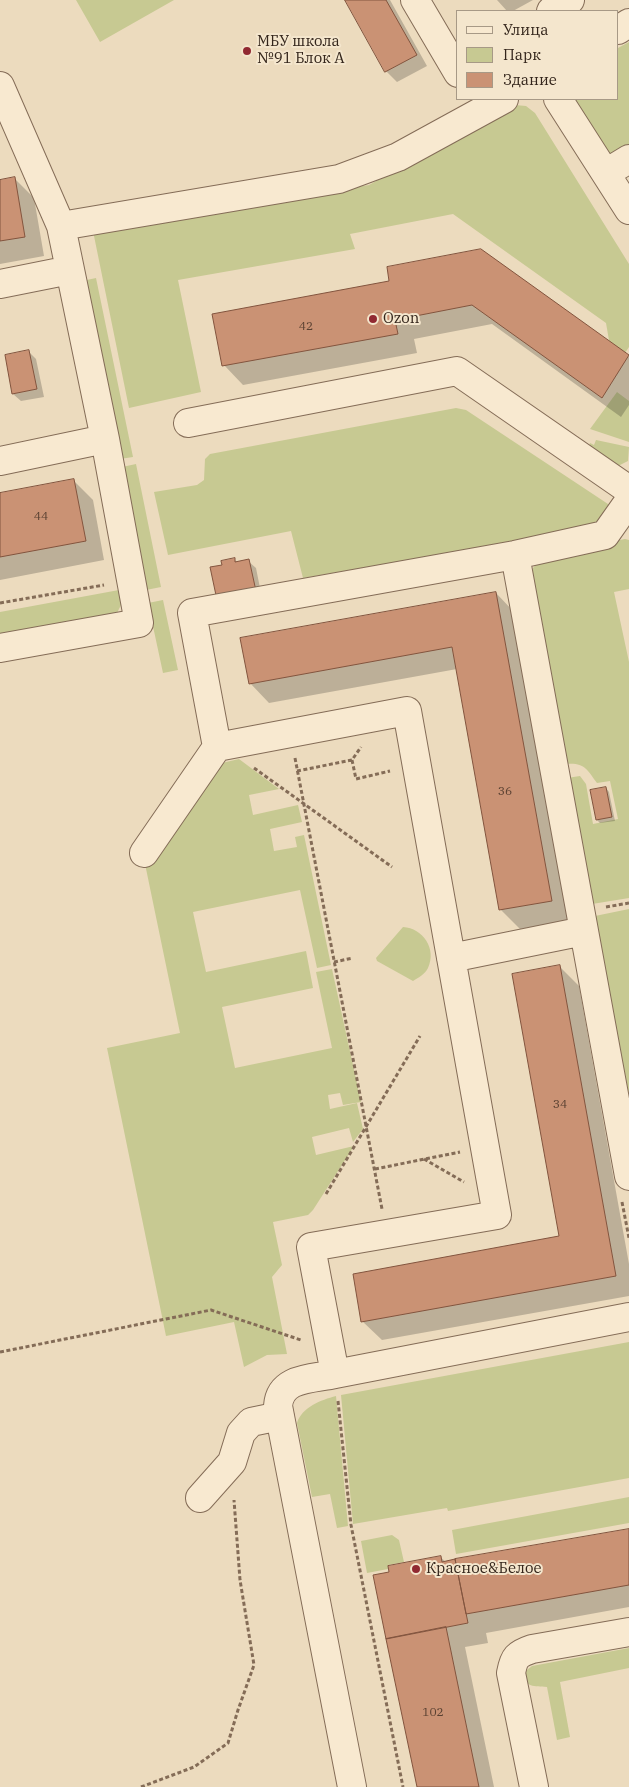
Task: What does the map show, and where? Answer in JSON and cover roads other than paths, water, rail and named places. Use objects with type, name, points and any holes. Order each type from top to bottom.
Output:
[{"type":"lane","points":[[415,0],[456,68]]},
{"type":"lane","points":[[553,10],[570,0]]},
{"type":"lane","points":[[0,86],[61,226],[105,439],[139,623],[0,648]]},
{"type":"lane","points":[[61,226],[339,178],[398,157],[477,106],[500,100]]},
{"type":"lane","points":[[559,100],[629,210]]},
{"type":"lane","points":[[606,173],[629,159]]},
{"type":"lane","points":[[0,284],[70,270]]},
{"type":"lane","points":[[188,423],[457,371],[629,490]]},
{"type":"lane","points":[[0,460],[105,439]]},
{"type":"lane","points":[[220,746],[192,613],[515,555],[605,535],[629,501]]},
{"type":"lane","points":[[515,555],[628,1164]]},
{"type":"lane","points":[[144,853],[220,746],[407,711],[497,1215],[310,1247],[333,1362]]},
{"type":"lane","points":[[451,958],[584,932]]},
{"type":"lane","points":[[352,1787],[278,1406],[279,1396],[284,1388],[291,1383],[333,1362],[629,1318]]},
{"type":"lane","points":[[200,1498],[232,1462],[241,1432],[250,1422],[280,1416]]},
{"type":"lane","points":[[534,1787],[511,1673],[513,1661],[521,1653],[532,1649],[629,1632]]},
{"type":"place","name":"МБУ школа №91 Блок А","points":[[247,51]]},
{"type":"place","name":"Ozon","points":[[373,319]]},
{"type":"place","name":"Красное&Белое","points":[[416,1569]]}]
